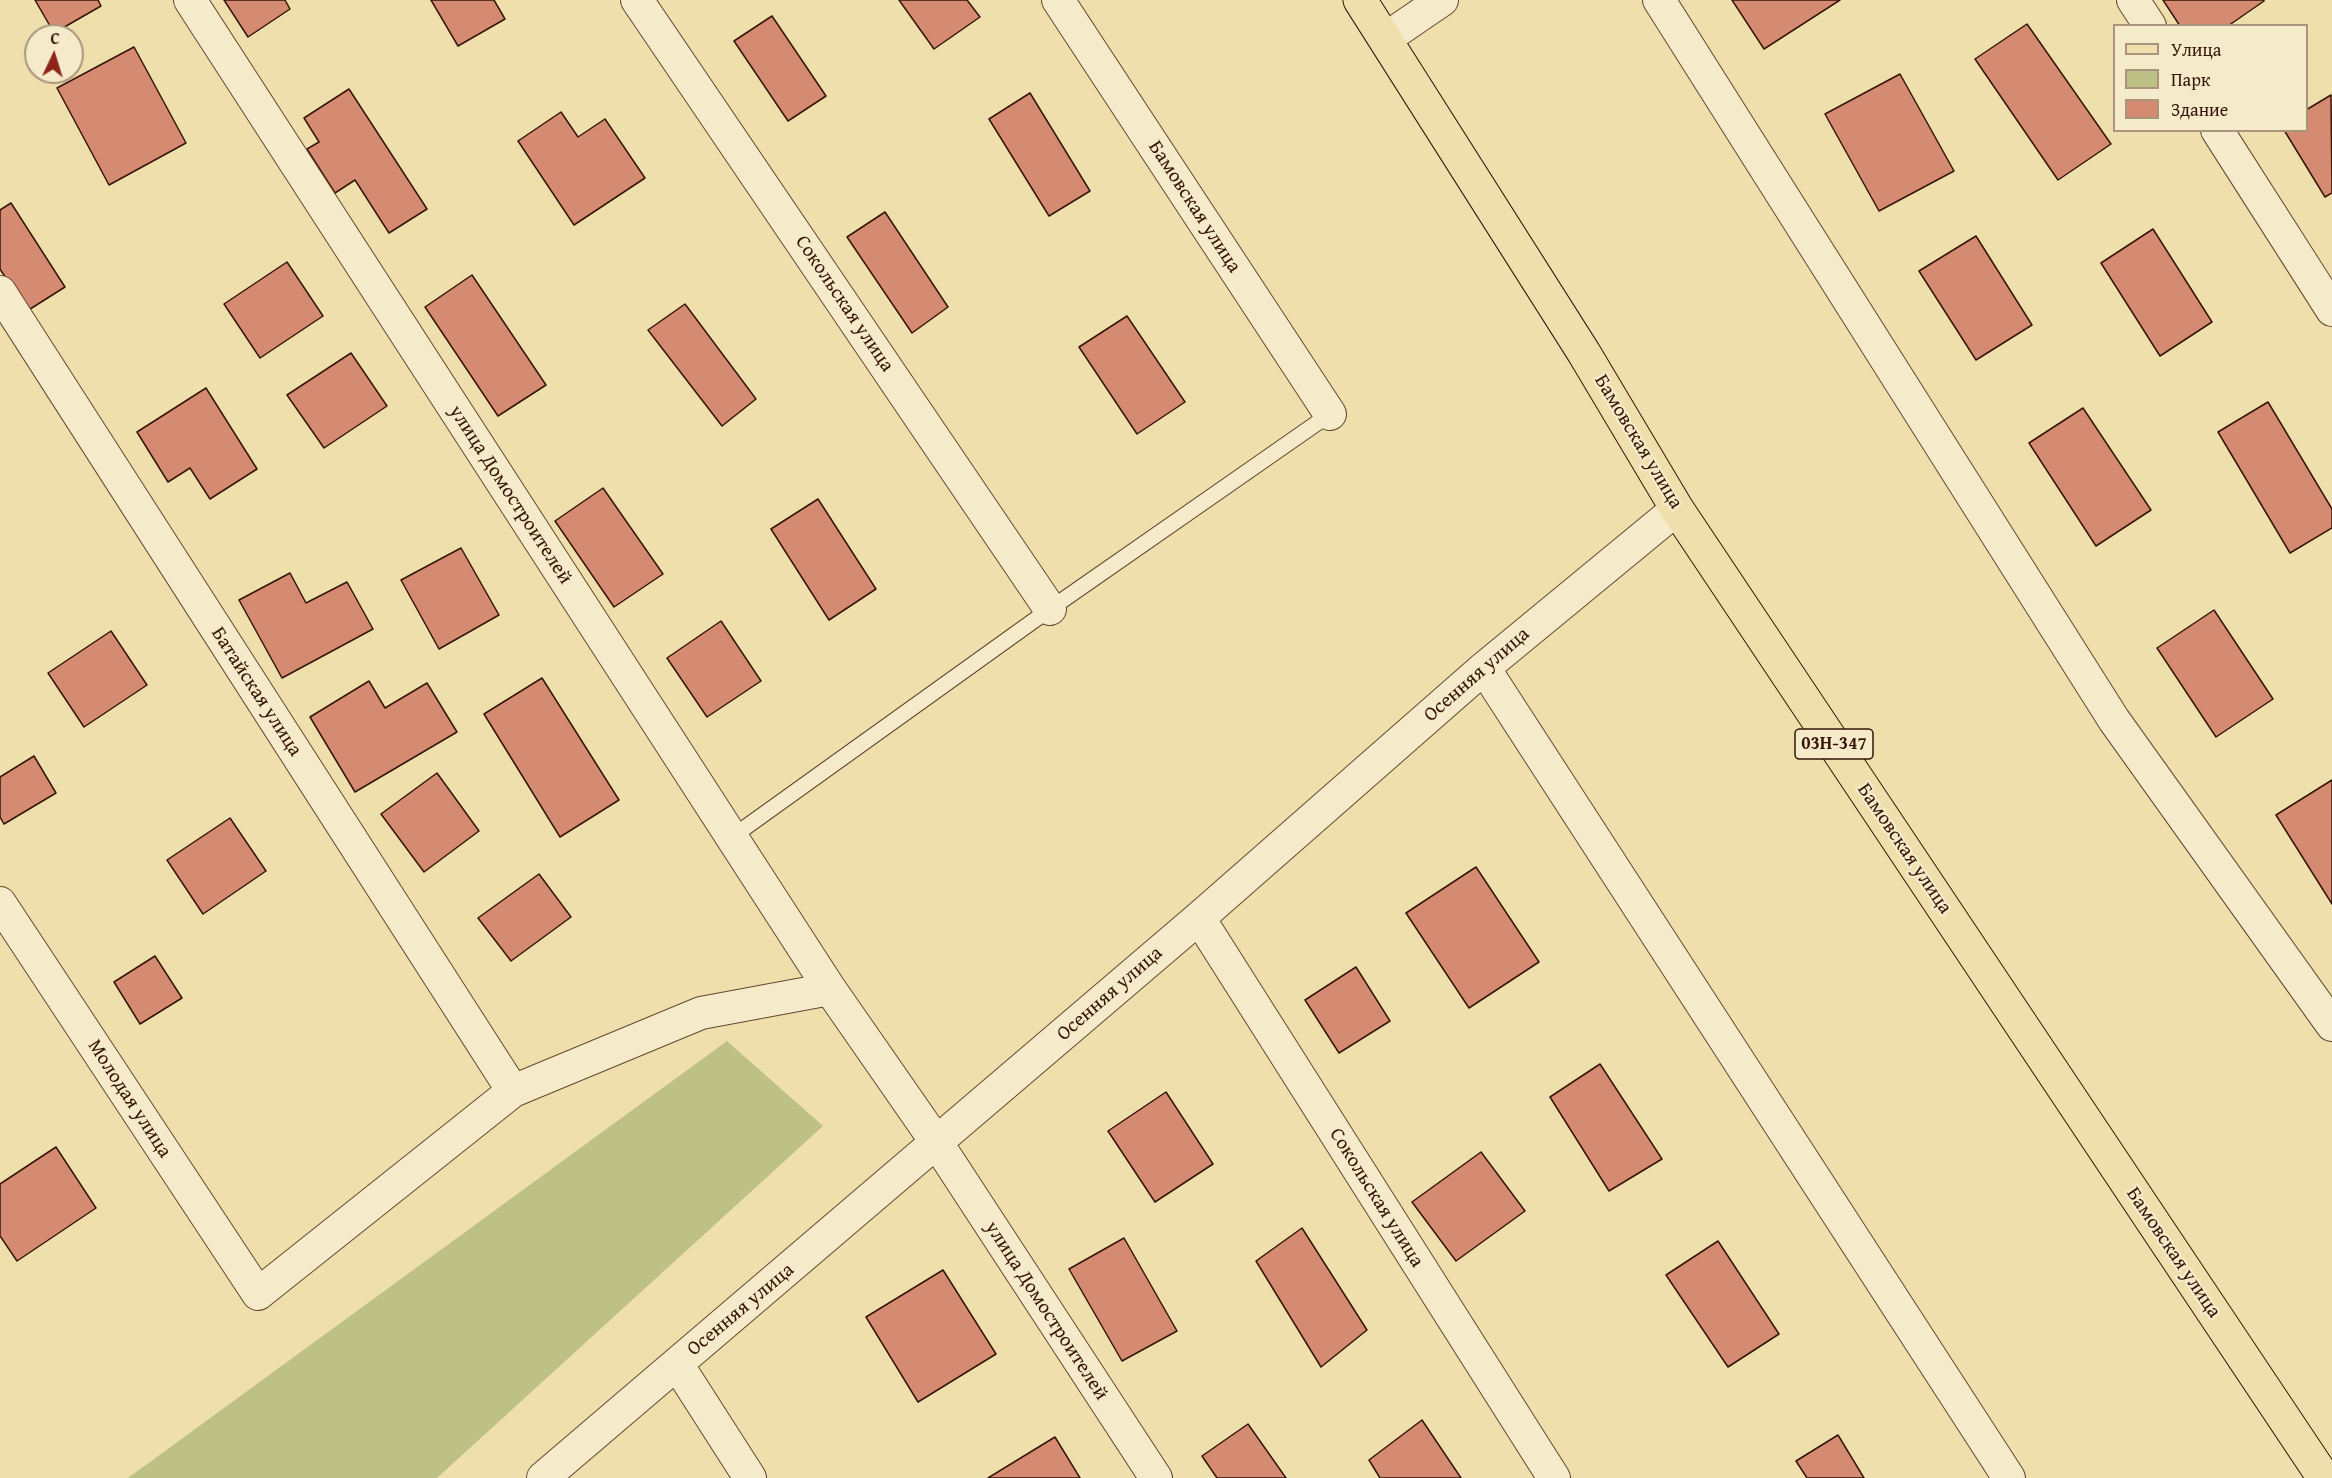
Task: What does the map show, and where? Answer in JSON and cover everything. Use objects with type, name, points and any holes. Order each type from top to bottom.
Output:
[{"type":"main road","name":"Бамовская улица","points":[[1360,0],[1584,353],[1677,509],[2324,1478]]},
{"type":"street","name":"улица Домостроителей","points":[[190,0],[830,989],[937,1143],[1155,1478]]},
{"type":"street","name":"Сокольская улица","points":[[637,0],[1050,609]]},
{"type":"street","name":"Бамовская улица","points":[[1058,0],[1330,414]]},
{"type":"street","points":[[1385,39],[1442,0]]},
{"type":"street","points":[[1659,0],[2114,720],[2332,1025]]},
{"type":"street","points":[[2133,0],[2149,24]]},
{"type":"street","points":[[2218,132],[2332,310]]},
{"type":"street","name":"Батайская улица","points":[[0,292],[513,1091]]},
{"type":"street","name":"Осенняя улица","points":[[543,1478],[1199,918],[1484,668],[1677,509]]},
{"type":"street","points":[[1484,668],[2009,1478]]},
{"type":"street","name":"Молодая улица","points":[[0,903],[258,1294],[513,1091]]},
{"type":"street","name":"Сокольская улица","points":[[1199,918],[1554,1478]]},
{"type":"street","points":[[513,1091],[700,1013],[830,989]]},
{"type":"street","points":[[677,1364],[750,1478]]},
{"type":"lane","points":[[732,837],[1050,609],[1330,414]]},
{"type":"green space","points":[[727,1041],[823,1126],[437,1478],[128,1478]]},
{"type":"building","points":[[35,0],[98,0],[101,6],[70,24],[49,24]]},
{"type":"building","points":[[224,0],[285,0],[290,9],[248,37]]},
{"type":"building","points":[[431,0],[494,0],[505,19],[458,46]]},
{"type":"building","points":[[899,0],[967,0],[980,17],[934,49]]},
{"type":"building","points":[[1732,0],[1840,0],[1764,49]]},
{"type":"building","points":[[2163,0],[2264,0],[2231,24],[2179,24]]},
{"type":"building","points":[[772,16],[826,96],[788,121],[734,41]]},
{"type":"building","points":[[2027,24],[2111,144],[2058,180],[1975,59]]},
{"type":"building","points":[[134,47],[186,143],[109,185],[57,88],[65,84],[84,84],[84,74]]},
{"type":"building","points":[[1900,74],[1954,171],[1879,211],[1825,114]]},
{"type":"building","points":[[349,89],[427,209],[389,233],[355,180],[335,193],[307,149],[319,142],[304,118]]},
{"type":"building","points":[[1030,93],[1090,191],[1049,216],[989,119]]},
{"type":"building","points":[[2331,95],[2332,193],[2325,197],[2285,132],[2308,132],[2308,109]]},
{"type":"building","points":[[561,112],[578,137],[605,119],[645,178],[574,225],[518,141]]},
{"type":"building","points":[[11,203],[65,287],[27,311],[0,269],[0,210]]},
{"type":"building","points":[[885,212],[948,307],[912,333],[847,237]]},
{"type":"building","points":[[2153,229],[2212,322],[2160,356],[2101,263]]},
{"type":"building","points":[[1976,236],[2032,325],[1976,360],[1919,271]]},
{"type":"building","points":[[287,262],[323,316],[260,358],[224,304]]},
{"type":"building","points":[[472,275],[546,385],[498,416],[425,307]]},
{"type":"building","points":[[685,304],[756,399],[722,426],[648,330]]},
{"type":"building","points":[[1127,316],[1185,402],[1137,434],[1079,347]]},
{"type":"building","points":[[351,353],[387,406],[324,448],[287,395]]},
{"type":"building","points":[[206,388],[257,469],[210,499],[190,468],[168,482],[137,432]]},
{"type":"building","points":[[2268,402],[2332,509],[2332,528],[2290,553],[2218,432]]},
{"type":"building","points":[[2083,408],[2151,510],[2096,546],[2029,443]]},
{"type":"building","points":[[603,488],[663,574],[614,607],[555,521]]},
{"type":"building","points":[[818,499],[876,589],[829,620],[771,529]]},
{"type":"building","points":[[461,548],[499,615],[439,649],[401,580]]},
{"type":"building","points":[[290,573],[306,603],[347,582],[373,629],[282,678],[239,600]]},
{"type":"building","points":[[2214,610],[2273,699],[2216,737],[2157,648]]},
{"type":"building","points":[[721,621],[761,681],[707,717],[667,658]]},
{"type":"building","points":[[111,631],[147,685],[84,727],[48,673]]},
{"type":"building","points":[[542,678],[619,800],[560,837],[484,714]]},
{"type":"building","points":[[369,681],[385,708],[427,683],[457,732],[355,792],[310,717]]},
{"type":"building","points":[[34,756],[56,793],[4,824],[0,817],[0,777]]},
{"type":"building","points":[[437,773],[479,831],[424,872],[381,814]]},
{"type":"building","points":[[2332,780],[2332,904],[2276,815]]},
{"type":"building","points":[[230,818],[266,871],[203,914],[167,860]]},
{"type":"building","points":[[1476,867],[1539,962],[1469,1008],[1406,913]]},
{"type":"building","points":[[539,874],[571,917],[511,961],[478,918]]},
{"type":"building","points":[[155,956],[182,998],[140,1024],[114,982]]},
{"type":"building","points":[[1356,967],[1390,1021],[1339,1053],[1305,1000]]},
{"type":"building","points":[[1600,1064],[1662,1159],[1609,1191],[1550,1097]]},
{"type":"building","points":[[1166,1092],[1213,1164],[1155,1202],[1108,1131]]},
{"type":"building","points":[[56,1147],[96,1208],[17,1261],[0,1236],[0,1184]]},
{"type":"building","points":[[1481,1152],[1525,1211],[1456,1261],[1412,1202]]},
{"type":"building","points":[[1302,1228],[1367,1330],[1321,1367],[1256,1261]]},
{"type":"building","points":[[1124,1238],[1177,1331],[1122,1361],[1069,1269]]},
{"type":"building","points":[[1718,1241],[1779,1334],[1728,1367],[1666,1275]]},
{"type":"building","points":[[943,1270],[996,1354],[918,1402],[866,1317]]},
{"type":"building","points":[[1422,1420],[1461,1478],[1380,1478],[1369,1460]]},
{"type":"building","points":[[1248,1424],[1286,1478],[1217,1478],[1202,1456]]},
{"type":"building","points":[[1838,1435],[1864,1478],[1807,1478],[1796,1461]]},
{"type":"building","points":[[1055,1437],[1080,1478],[988,1478]]}]
